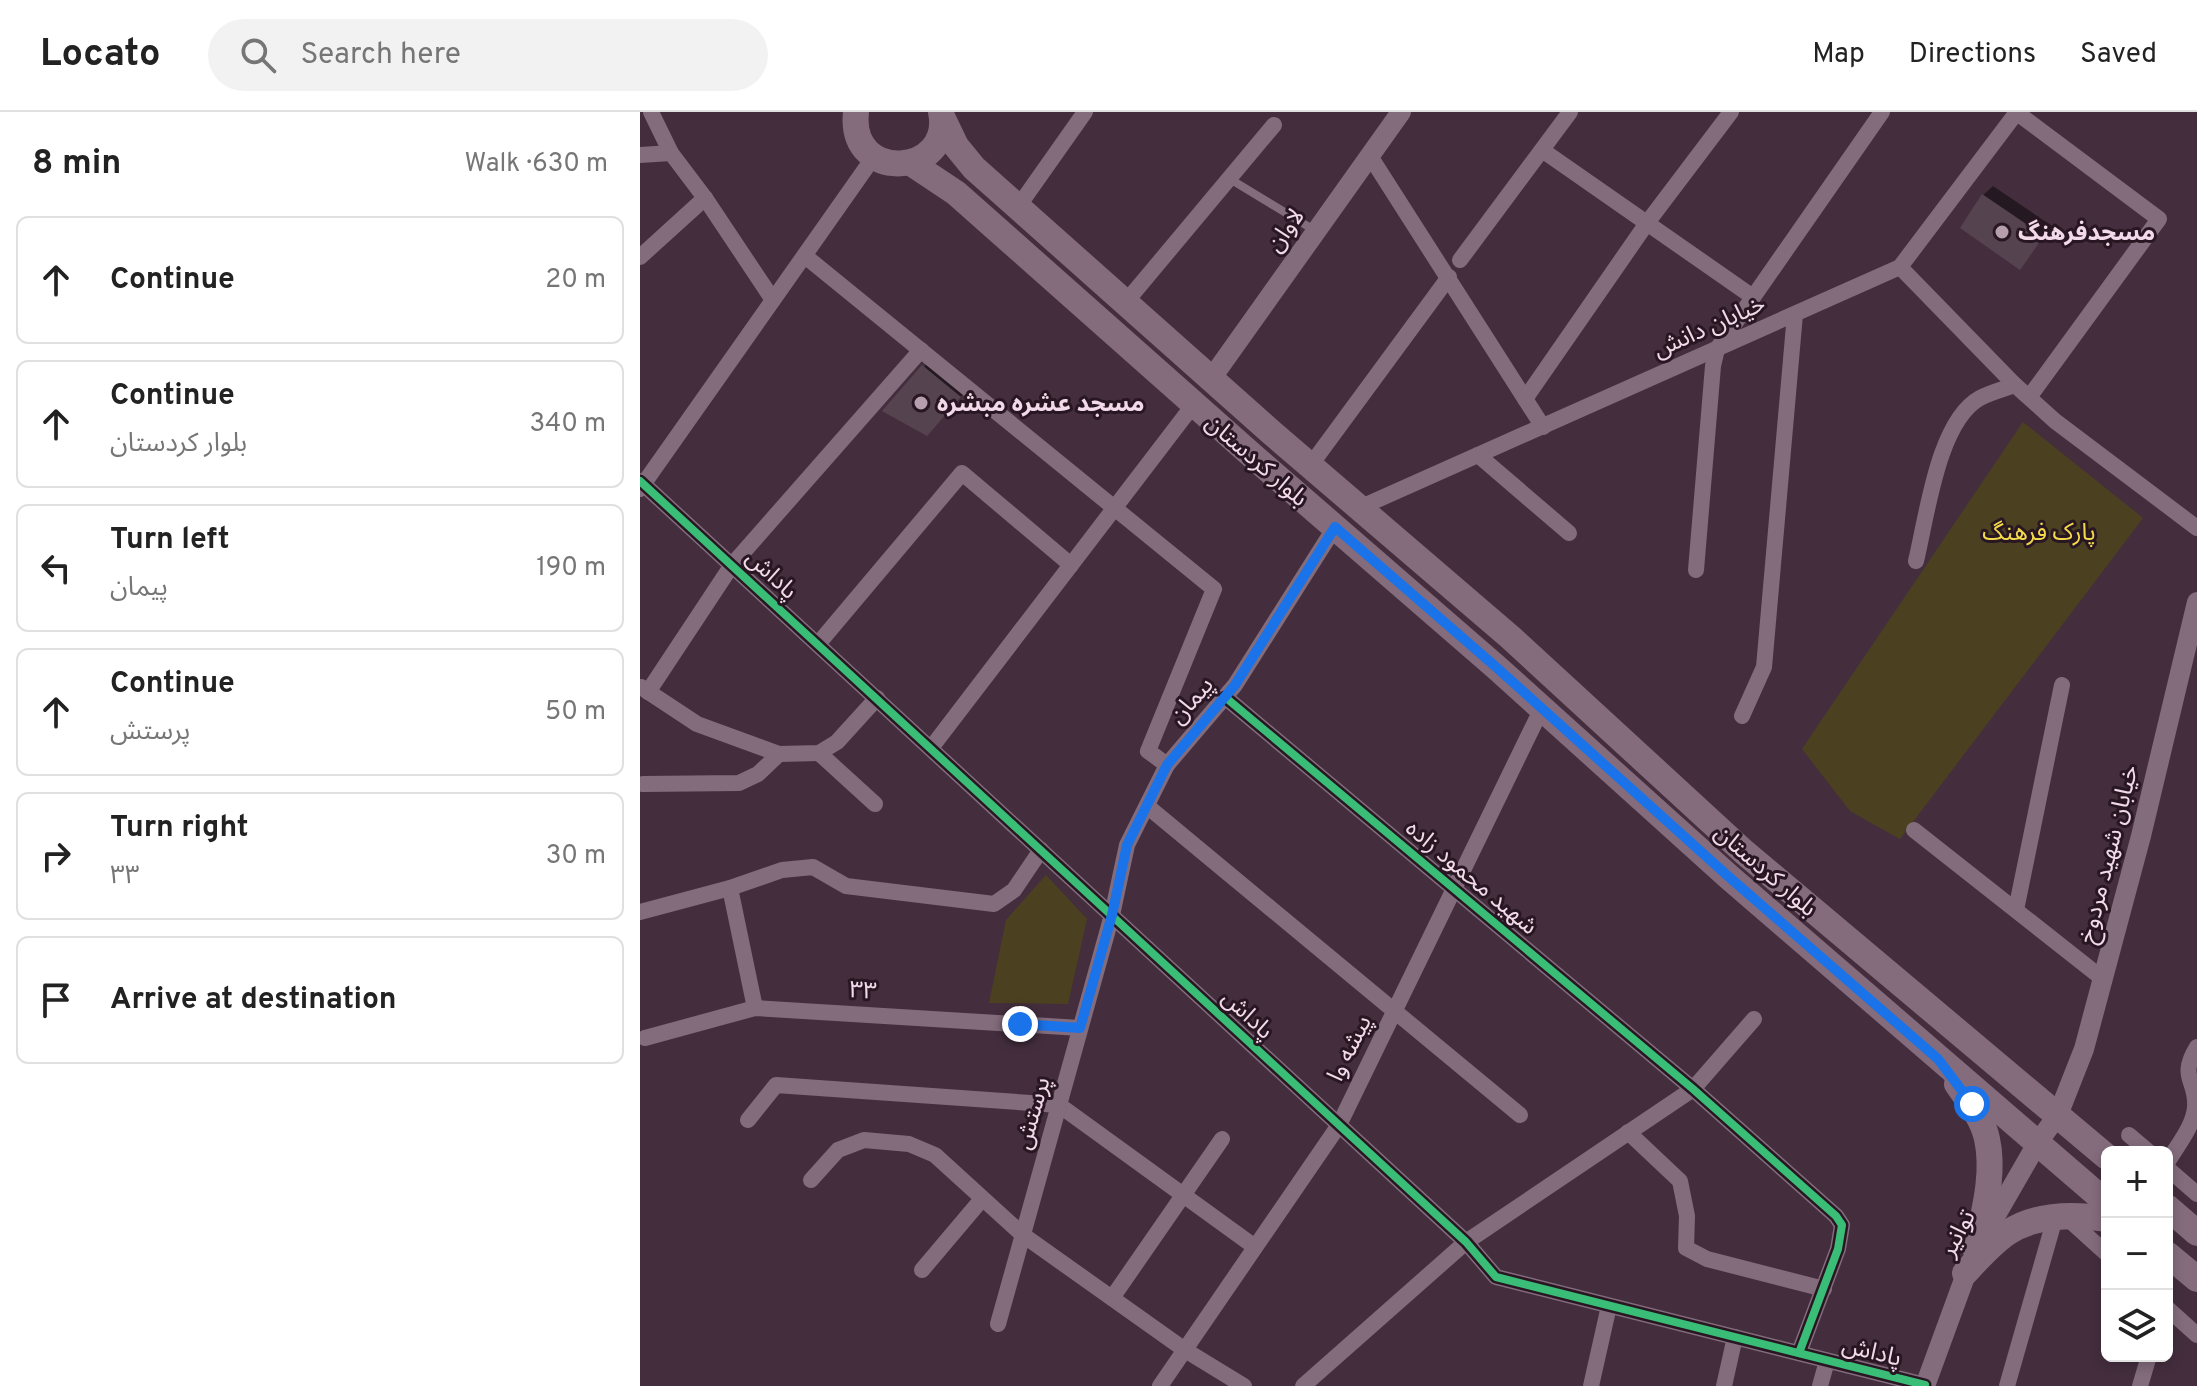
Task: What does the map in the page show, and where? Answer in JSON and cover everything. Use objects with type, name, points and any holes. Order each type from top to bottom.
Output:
[{"type":"main road","points":[[854,113],[860,142],[873,158],[896,165],[924,157],[934,147],[941,134],[942,116]]},
{"type":"main road","name":"بلوار کردستان","points":[[942,116],[956,146],[974,168],[1125,303],[1510,637],[1744,852],[2101,1152]]},
{"type":"main road","name":"بلوار کردستان","points":[[911,163],[956,193],[1542,708],[1729,877],[2101,1198]]},
{"type":"main road","points":[[1938,1059],[1972,1104],[1987,1137],[1990,1170],[1970,1262]]},
{"type":"main road","points":[[2173,1212],[2197,1233]]},
{"type":"main road","points":[[1970,1262],[2008,1231],[2060,1217],[2101,1219]]},
{"type":"main road","points":[[2173,1259],[2197,1279]]},
{"type":"street","points":[[651,112],[671,153],[773,300]]},
{"type":"street","points":[[1018,207],[1085,112]]},
{"type":"street","name":"لاوان","points":[[1211,379],[1401,112]]},
{"type":"street","points":[[1460,260],[1570,112]]},
{"type":"street","points":[[1525,399],[1647,223],[1731,112]]},
{"type":"street","points":[[1696,570],[1717,349],[1882,112]]},
{"type":"street","points":[[2016,112],[2159,219],[2030,396]]},
{"type":"street","name":"خیابان دانش","points":[[1359,508],[1900,267],[2016,112]]},
{"type":"street","points":[[1125,303],[1274,125]]},
{"type":"street","points":[[1542,150],[1753,297]]},
{"type":"street","points":[[640,155],[671,153]]},
{"type":"street","points":[[1370,156],[1543,427]]},
{"type":"street","points":[[641,485],[873,158]]},
{"type":"street","points":[[640,257],[705,198]]},
{"type":"street","points":[[805,256],[1214,589],[1148,751],[1167,765]]},
{"type":"street","points":[[1900,267],[2015,385],[2055,421],[2197,528]]},
{"type":"street","points":[[1310,466],[1449,277]]},
{"type":"street","points":[[1742,716],[1764,667],[1795,314]]},
{"type":"street","points":[[877,698],[837,742],[819,753],[779,754],[697,724],[644,689],[732,565],[921,350]]},
{"type":"street","points":[[1916,561],[1945,441],[1956,420],[1979,398],[2015,385]]},
{"type":"street","points":[[931,748],[1194,404]]},
{"type":"street","points":[[1478,455],[1569,533]]},
{"type":"street","points":[[818,644],[962,473],[1071,565]]},
{"type":"street","name":"پاداش","points":[[641,485],[877,698],[1466,1242],[1496,1277],[1925,1386]]},
{"type":"street","name":"پیمان","points":[[1112,915],[1127,845],[1167,765],[1225,697],[1335,527]]},
{"type":"street","name":"خیابان شهید مردوخ","points":[[2058,1115],[2084,1049],[2103,979],[2197,602]]},
{"type":"street","points":[[2016,910],[2062,685]]},
{"type":"street","name":"شهید محمود زاده","points":[[1225,697],[1693,1089],[1836,1216],[1842,1225],[1841,1237],[1824,1289]]},
{"type":"street","name":"پیشه وا","points":[[1160,1386],[1339,1125],[1542,708]]},
{"type":"street","points":[[819,753],[875,804]]},
{"type":"street","points":[[643,784],[739,783],[758,774],[779,754]]},
{"type":"street","points":[[1147,806],[1520,1115]]},
{"type":"street","points":[[1914,830],[2103,979]]},
{"type":"street","points":[[640,912],[730,888],[782,870],[813,867],[846,886],[994,904],[1014,890],[1041,850]]},
{"type":"street","points":[[730,888],[755,1008]]},
{"type":"street","name":"پرستش","points":[[998,1324],[1112,915]]},
{"type":"street","name":"۳۳","points":[[645,1038],[755,1008],[1080,1028]]},
{"type":"street","points":[[1303,1386],[1466,1242],[1693,1089],[1754,1019]]},
{"type":"street","points":[[2173,1154],[2196,1106],[2187,1070],[2197,1047]]},
{"type":"street","points":[[748,1120],[776,1085],[1059,1105],[1255,1247]]},
{"type":"street","name":"توانیر","points":[[1925,1386],[1970,1262],[2038,1142],[2058,1115]]},
{"type":"street","points":[[1628,1132],[1680,1181],[1686,1207],[1686,1248],[1707,1259],[1824,1289],[1799,1353]]},
{"type":"street","points":[[2129,1135],[2142,1146]]},
{"type":"street","points":[[1112,1298],[1222,1139]]},
{"type":"street","points":[[811,1180],[838,1150],[864,1140],[909,1144],[935,1155],[1023,1235],[1185,1350],[1244,1386]]},
{"type":"street","points":[[2173,1171],[2197,1194]]},
{"type":"street","points":[[922,1270],[982,1199]]},
{"type":"street","points":[[2007,1386],[2060,1217],[2101,1249]]},
{"type":"street","points":[[1591,1386],[1609,1306]]},
{"type":"street","points":[[2173,1313],[2197,1335]]},
{"type":"street","points":[[1724,1386],[1735,1337]]},
{"type":"street","points":[[1820,1386],[1827,1361]]},
{"type":"street","points":[[2140,1386],[2147,1362]]},
{"type":"lane","points":[[1229,178],[1316,231]]},
{"type":"green space","name":"پارک فرهنگ","points":[[2023,422],[2143,518],[1900,839],[1850,811],[1802,749]]},
{"type":"green space","points":[[1046,875],[1087,919],[1068,1004],[989,1003],[1006,920]]},
{"type":"building","name":"مسجدفرهنگ","points":[[1982,194],[2044,236],[2020,270],[1960,228]]},
{"type":"building","name":"مسجد عشره مبشره","points":[[922,365],[961,397],[927,436],[882,411]]},
{"type":"cycle path","points":[[640,481],[1466,1242],[1496,1277],[1925,1385]]},
{"type":"cycle path","points":[[1225,697],[1693,1089],[1836,1216],[1842,1225],[1838,1249],[1799,1353]]},
{"type":"place","name":"مسجدفرهنگ","points":[[2002,232]]},
{"type":"place","name":"مسجد عشره مبشره","points":[[921,403]]},
{"type":"route","points":[[1020,1024],[1080,1028],[1112,915],[1127,845],[1167,765],[1235,685],[1335,527],[1938,1059],[1972,1104]]}]
